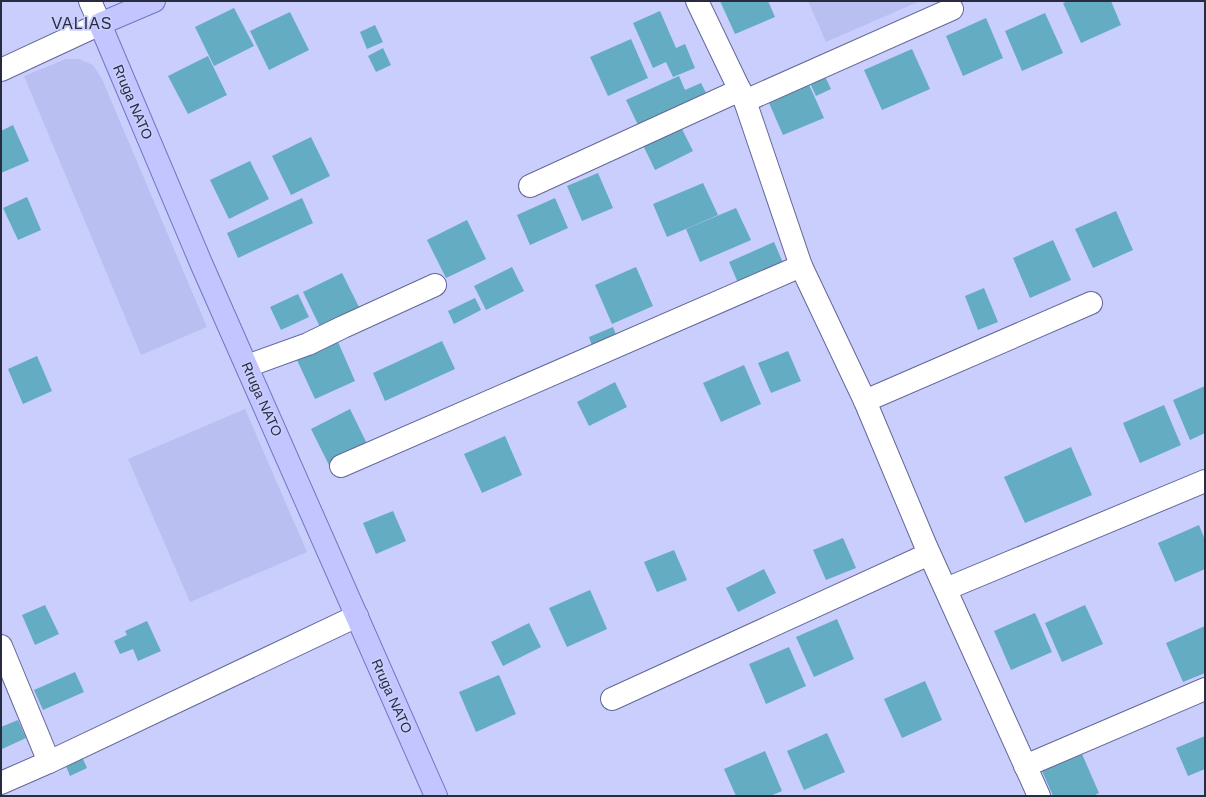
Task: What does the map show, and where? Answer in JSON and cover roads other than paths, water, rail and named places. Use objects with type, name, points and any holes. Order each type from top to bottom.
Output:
[{"type":"main road","points":[[100,24],[154,1]]},
{"type":"main road","name":"Rruga NATO","points":[[100,24],[201,263],[436,796]]},
{"type":"street","name":"Rruga NATO","points":[[90,1],[100,24]]},
{"type":"street","points":[[697,1],[743,95],[801,266],[865,401],[929,554],[1039,796]]},
{"type":"street","points":[[530,186],[743,95],[952,9]]},
{"type":"street","points":[[1,70],[100,24]]},
{"type":"street","points":[[341,466],[801,266]]},
{"type":"street","points":[[247,366],[308,344],[435,285]]},
{"type":"street","points":[[865,401],[1091,303]]},
{"type":"street","points":[[946,589],[1205,481]]},
{"type":"street","points":[[612,699],[929,554]]},
{"type":"street","points":[[1,783],[49,762],[357,616]]},
{"type":"street","points":[[1,646],[49,762]]},
{"type":"street","points":[[1025,766],[1205,689]]},
{"type":"district","name":"VALIAS","points":[[82,23]]}]
